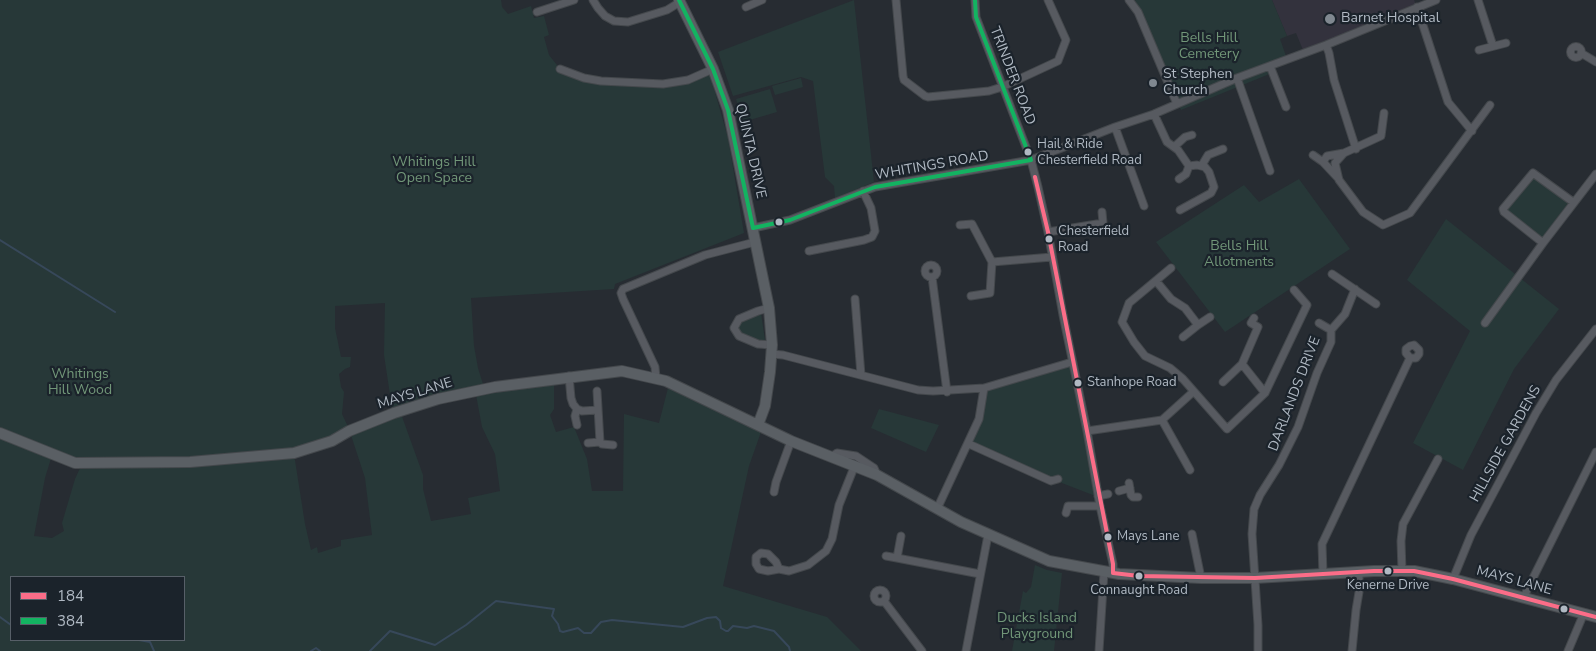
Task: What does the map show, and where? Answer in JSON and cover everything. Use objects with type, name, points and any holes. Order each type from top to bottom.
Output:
[{"type":"street","points":[[537,12],[574,0]]},
{"type":"street","points":[[593,0],[605,16],[614,21],[628,22],[667,10],[680,1]]},
{"type":"street","points":[[746,7],[762,0]]},
{"type":"street","points":[[896,0],[904,80],[928,97],[981,92],[1002,87],[1058,62],[1066,40],[1048,0]]},
{"type":"street","name":"TRINDER ROAD","points":[[975,0],[976,17],[1031,160]]},
{"type":"street","points":[[1129,0],[1138,12],[1177,104]]},
{"type":"street","name":"WHITINGS ROAD","points":[[753,228],[790,220],[863,191],[886,185],[1031,160],[1154,114],[1236,78],[1326,45],[1436,0]]},
{"type":"street","points":[[1478,0],[1493,46]]},
{"type":"street","name":"QUINTA DRIVE","points":[[680,1],[713,69],[732,127],[769,308],[772,350],[765,406],[758,425]]},
{"type":"street","points":[[1417,7],[1448,102],[1472,131]]},
{"type":"street","points":[[1479,50],[1506,43]]},
{"type":"street","points":[[1326,45],[1334,80],[1356,149]]},
{"type":"street","points":[[1581,53],[1596,62]]},
{"type":"street","points":[[1270,66],[1286,107]]},
{"type":"street","points":[[560,69],[584,78],[601,81],[663,84],[688,80],[713,69]]},
{"type":"street","points":[[1236,78],[1270,170]]},
{"type":"street","points":[[1313,155],[1323,162],[1340,180],[1363,212],[1383,225],[1410,213],[1490,105]]},
{"type":"street","points":[[1323,162],[1327,156],[1356,149],[1381,136],[1384,113]]},
{"type":"street","points":[[1154,114],[1167,142],[1178,150],[1189,166]]},
{"type":"street","points":[[1115,127],[1144,206]]},
{"type":"street","points":[[1174,147],[1185,137],[1192,135]]},
{"type":"street","points":[[1202,165],[1208,155],[1223,149]]},
{"type":"street","points":[[1340,180],[1335,163],[1344,153]]},
{"type":"street","points":[[1031,160],[1048,232],[1098,496],[1113,564],[1108,573],[1099,651]]},
{"type":"street","points":[[1180,210],[1211,193],[1213,190],[1209,172],[1202,165],[1189,166]]},
{"type":"street","points":[[1179,179],[1186,174],[1189,166]]},
{"type":"street","points":[[1543,243],[1503,210],[1532,173],[1574,202]]},
{"type":"street","points":[[1485,323],[1596,174]]},
{"type":"street","points":[[809,251],[872,237],[875,231],[870,208],[863,191]]},
{"type":"street","points":[[1048,232],[1103,223],[1102,212]]},
{"type":"street","points":[[960,226],[972,224],[992,262],[990,293],[971,296]]},
{"type":"street","points":[[656,378],[655,367],[623,299],[621,293],[623,289],[705,255],[756,242]]},
{"type":"street","points":[[992,262],[1052,257]]},
{"type":"street","points":[[1171,268],[1129,303],[1122,322],[1145,356],[1170,368],[1183,379],[1227,429],[1265,393],[1307,305],[1294,290]]},
{"type":"street","points":[[1332,274],[1376,304]]},
{"type":"street","points":[[932,277],[947,392]]},
{"type":"street","points":[[1156,281],[1171,299],[1185,308],[1198,325]]},
{"type":"street","name":"DARLANDS DRIVE","points":[[1258,651],[1252,534],[1254,509],[1260,495],[1280,466],[1331,342],[1331,330],[1345,314],[1355,289]]},
{"type":"street","points":[[855,300],[862,376]]},
{"type":"street","points":[[769,308],[739,319],[734,328],[739,336],[783,355],[918,390],[947,392],[984,388],[1072,362]]},
{"type":"street","points":[[1183,337],[1210,317]]},
{"type":"street","points":[[1223,382],[1242,364],[1258,328],[1251,323],[1254,318]]},
{"type":"street","name":"DARLANDS DRIVE","points":[[1319,323],[1331,330]]},
{"type":"street","name":"HILLSIDE GARDENS","points":[[1452,579],[1471,535],[1536,413],[1556,380],[1596,328]]},
{"type":"street","points":[[1323,574],[1322,544],[1410,358]]},
{"type":"street","points":[[1242,364],[1265,393]]},
{"type":"street","name":"MAYS LANE","points":[[0,433],[75,463],[190,462],[294,453],[332,441],[350,431],[394,413],[438,399],[485,388],[616,370],[656,378],[791,440],[831,457],[856,465],[988,535],[1049,561],[1108,573],[1201,578],[1255,578],[1402,571],[1427,573],[1596,617]]},
{"type":"street","points":[[569,376],[571,398],[577,409],[582,411],[598,410]]},
{"type":"street","points":[[937,509],[969,444],[979,419],[984,388]]},
{"type":"street","points":[[597,391],[600,442]]},
{"type":"street","points":[[1087,431],[1162,420],[1193,392]]},
{"type":"street","points":[[577,409],[575,416],[577,426]]},
{"type":"street","points":[[1162,420],[1190,470]]},
{"type":"street","points":[[774,492],[791,440]]},
{"type":"street","points":[[588,443],[600,442],[613,445]]},
{"type":"street","points":[[969,444],[1051,481],[1058,479]]},
{"type":"street","points":[[1524,598],[1596,452]]},
{"type":"street","name":"MAYS LANE","points":[[831,457],[837,454],[856,456],[874,468],[877,475]]},
{"type":"street","points":[[1402,571],[1402,529],[1438,458]]},
{"type":"street","points":[[780,569],[789,571],[799,569],[816,560],[826,551],[832,539],[839,505],[856,465]]},
{"type":"street","points":[[1118,491],[1129,486],[1131,495],[1138,497]]},
{"type":"street","points":[[1098,496],[1108,494]]},
{"type":"street","points":[[1066,513],[1068,506],[1100,506]]},
{"type":"street","points":[[1192,534],[1201,578]]},
{"type":"street","points":[[966,651],[988,535]]},
{"type":"street","points":[[897,558],[901,536]]},
{"type":"street","points":[[886,556],[980,574]]},
{"type":"street","points":[[1352,651],[1360,572]]},
{"type":"street","points":[[884,601],[922,651]]},
{"type":"street","points":[[1568,651],[1584,613]]},
{"type":"shaded area","name":"Barnet Hospital","points":[[1272,0],[1414,0],[1416,5],[1303,50],[1296,33],[1287,36]]},
{"type":"green space","points":[[0,0],[501,0],[502,7],[508,14],[531,6],[534,18],[544,16],[549,35],[544,37],[549,55],[560,69],[584,78],[663,84],[709,71],[728,138],[744,233],[615,284],[614,289],[471,298],[474,346],[483,384],[392,408],[384,355],[385,303],[335,306],[335,328],[341,357],[351,357],[350,367],[339,374],[341,387],[344,392],[342,414],[350,431],[400,411],[423,475],[423,489],[431,521],[471,514],[468,498],[500,491],[495,454],[482,427],[476,395],[554,384],[554,409],[550,415],[556,432],[574,427],[587,459],[592,491],[623,491],[624,414],[659,423],[668,388],[761,432],[749,466],[723,586],[827,617],[861,651],[0,651]],"holes":[[[350,432],[365,478],[372,535],[341,540],[341,546],[318,553],[317,547],[311,550],[294,454]],[[52,455],[82,464],[75,479],[62,523],[64,531],[52,538],[34,536],[45,478]]]},
{"type":"green space","points":[[854,0],[874,182],[835,198],[834,186],[825,177],[813,81],[801,77],[733,96],[718,52]]},
{"type":"green space","name":"Bells Hill Cemetery","points":[[1135,0],[1272,0],[1287,36],[1280,39],[1286,56],[1267,75],[1181,110]]},
{"type":"green space","points":[[801,78],[803,87],[775,95],[772,86]]},
{"type":"green space","points":[[770,89],[777,112],[743,122],[736,99]]},
{"type":"green space","points":[[1532,176],[1569,202],[1542,238],[1506,211]]},
{"type":"green space","name":"Bells Hill Allotments","points":[[1299,179],[1350,249],[1225,332],[1156,242],[1244,185],[1259,202]]},
{"type":"green space","points":[[1446,219],[1559,309],[1514,369],[1463,470],[1413,443],[1470,331],[1407,280]]},
{"type":"green space","points":[[761,313],[765,340],[760,342],[737,330],[739,322]]},
{"type":"green space","points":[[1072,362],[1098,497],[1000,459],[969,444],[984,388]]},
{"type":"green space","points":[[879,409],[939,425],[926,452],[871,428]]},
{"type":"green space","name":"Ducks Island Playground","points":[[1035,565],[1062,573],[1054,651],[1012,651],[1023,591],[1026,593],[1031,587]]},
{"type":"waterway","points":[[0,240],[115,312]]},
{"type":"waterway","points":[[370,651],[390,631],[435,645],[466,625],[496,601],[554,609],[552,616],[558,624],[560,631],[563,632],[578,628],[584,633],[591,633],[601,622],[612,620],[683,627],[707,618],[716,617],[720,621],[721,628],[726,631],[733,626],[747,628],[754,626],[774,631],[789,647],[790,651]]},
{"type":"waterway","points":[[0,617],[10,624]]},
{"type":"waterway","points":[[144,641],[150,642],[154,651]]},
{"type":"waterway","points":[[311,651],[316,648],[320,651]]},
{"type":"transit line","name":"384","points":[[679,0],[713,69],[728,110],[753,228]]},
{"type":"transit line","name":"384","points":[[975,0],[976,17],[1031,160]]},
{"type":"transit line","name":"384","points":[[753,228],[790,220],[875,187],[1031,160]]},
{"type":"transit line","name":"184","points":[[1035,177],[1048,232],[1113,564],[1113,573]]},
{"type":"transit line","name":"184","points":[[1113,573],[1139,576],[1255,578],[1374,571],[1414,571],[1453,579],[1596,617]]},
{"type":"place","name":"Barnet Hospital","points":[[1330,19]]},
{"type":"place","name":"St Stephen Church","points":[[1153,83]]},
{"type":"place","name":"Hail & Ride Chesterfield Road","points":[[1028,152]]},
{"type":"place","name":"Chesterfield Road","points":[[1049,239]]},
{"type":"place","name":"Stanhope Road","points":[[1078,383]]},
{"type":"place","name":"Mays Lane","points":[[1108,537]]},
{"type":"place","name":"Kenerne Drive","points":[[1388,571]]},
{"type":"place","name":"Connaught Road","points":[[1139,576]]},
{"type":"park label","name":"Whitings Hill Open Space","points":[[434,172]]},
{"type":"park label","name":"Whitings Hill Wood","points":[[80,384]]}]
